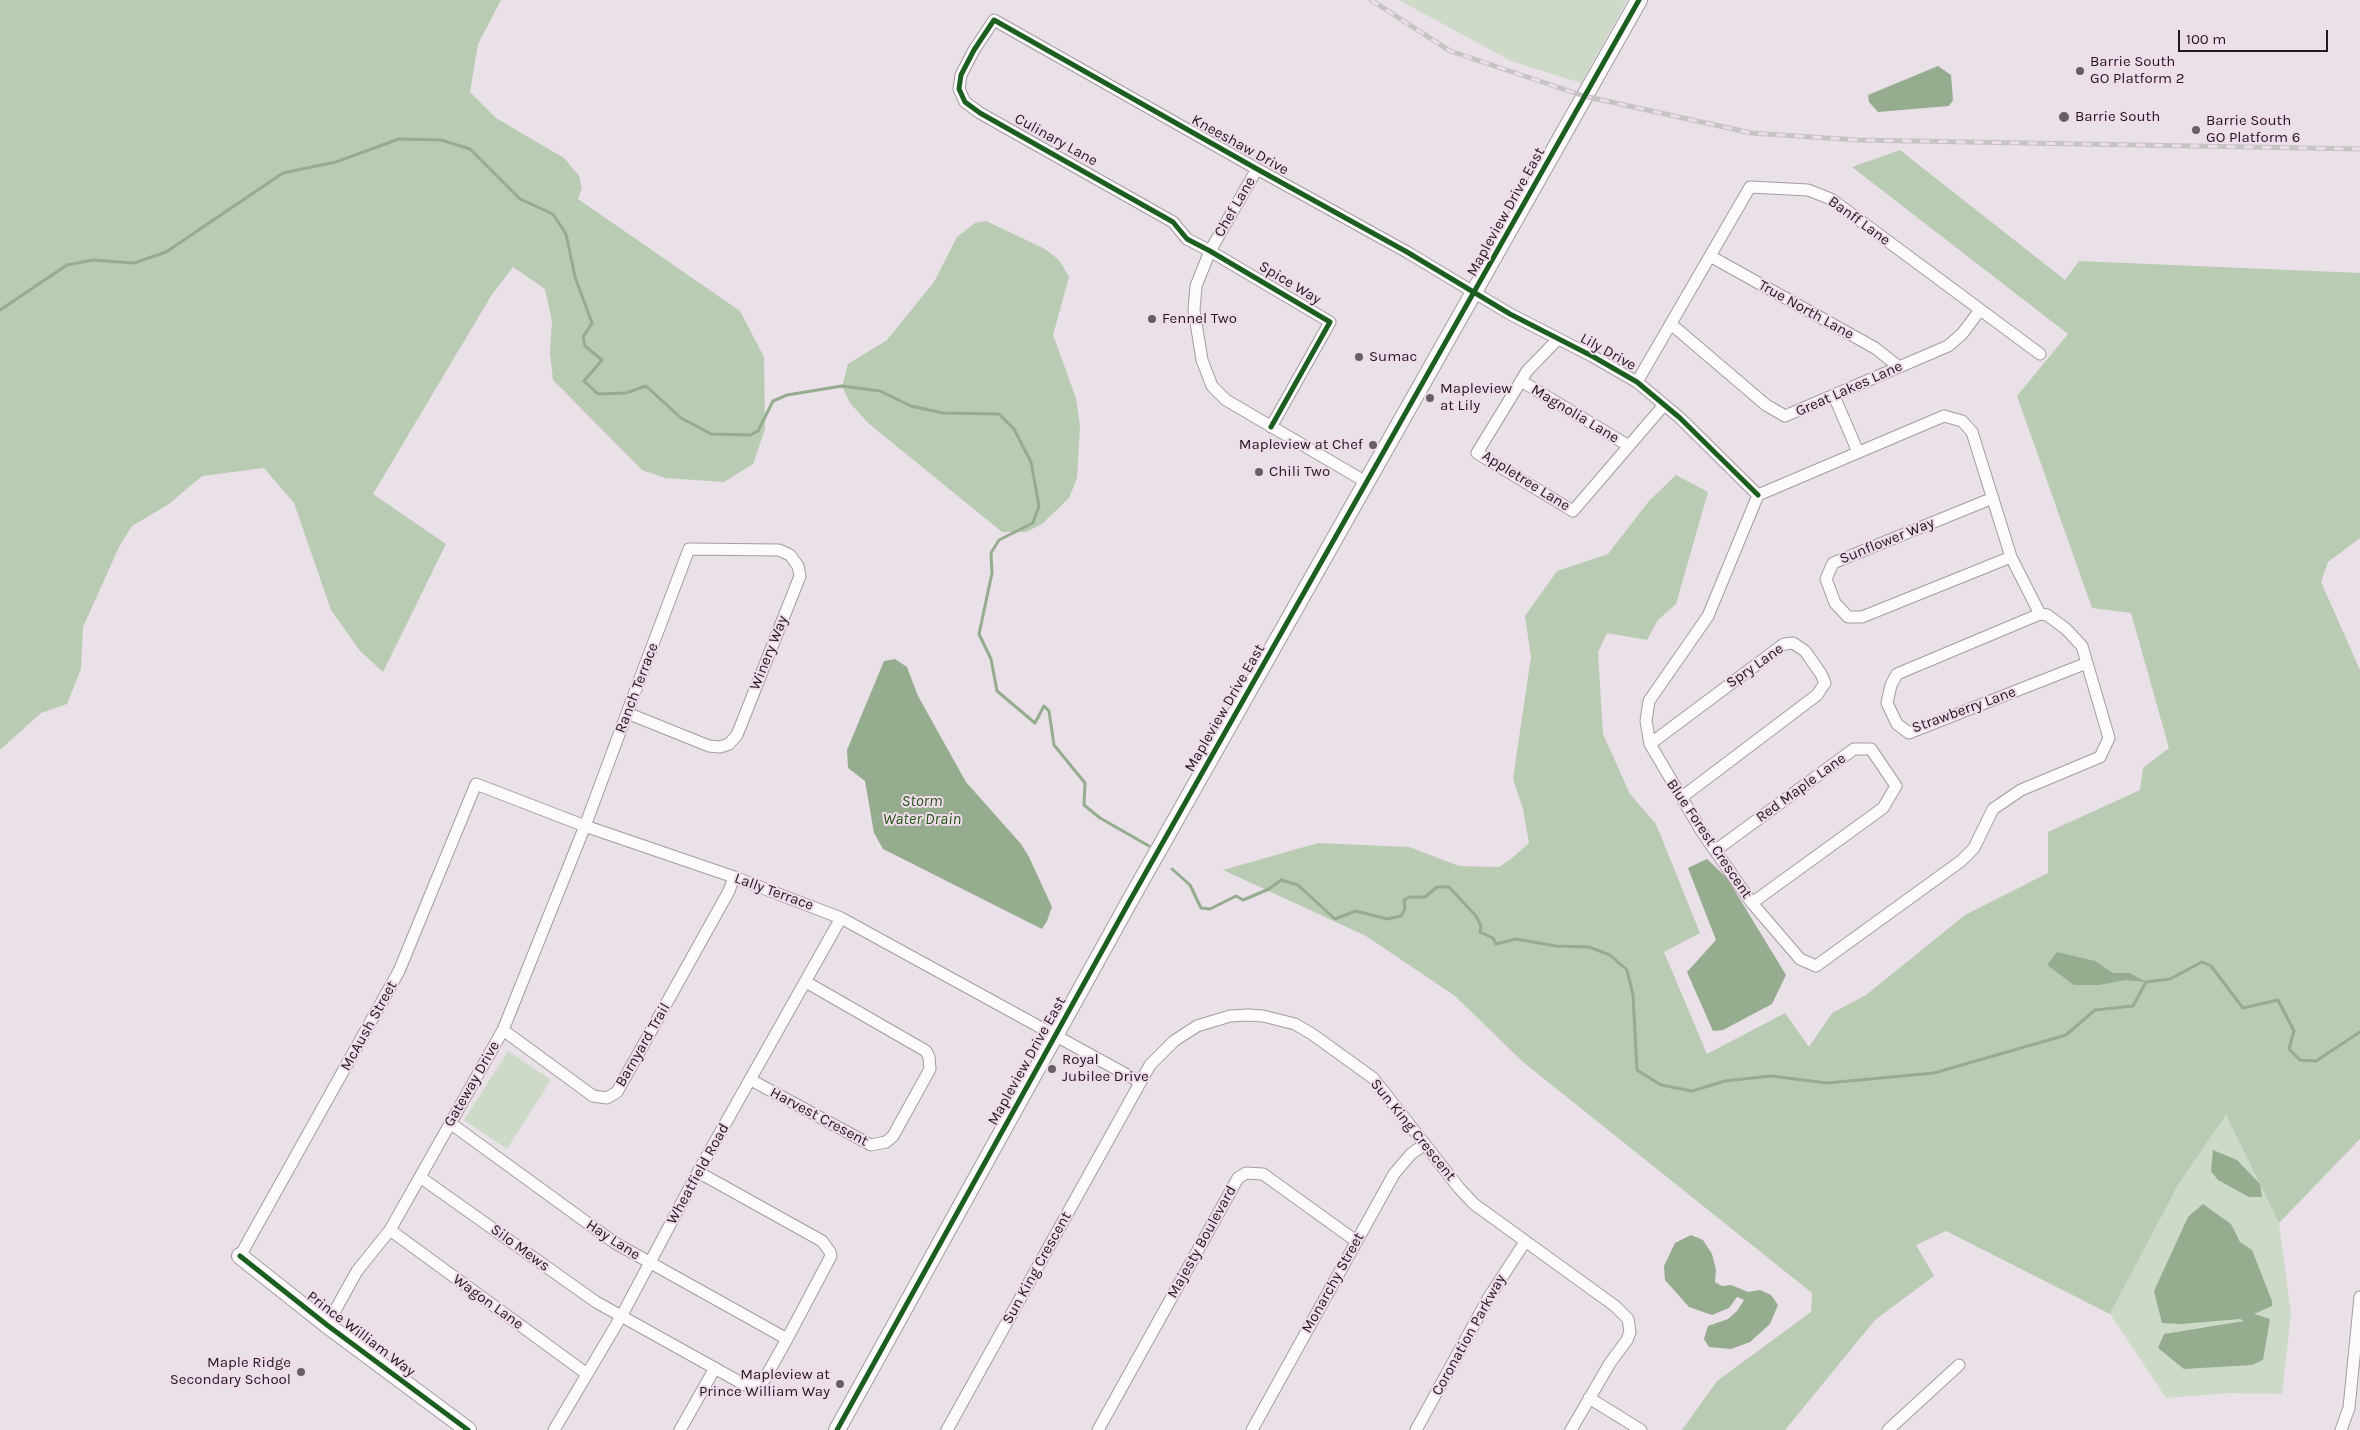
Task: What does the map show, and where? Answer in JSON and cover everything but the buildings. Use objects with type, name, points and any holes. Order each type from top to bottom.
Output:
[{"type":"main road","name":"Mapleview Drive East","points":[[837,1430],[1366,482],[1639,0]]},
{"type":"main road","name":"Prince William Way","points":[[240,1256],[326,1325],[468,1430]]},
{"type":"street","name":"Kneeshaw Drive","points":[[994,20],[1475,291]]},
{"type":"street","name":"Culinary Lane","points":[[994,20],[974,50],[961,75],[959,89],[965,102],[980,113],[1173,222],[1187,239],[1210,250]]},
{"type":"street","name":"Chef Lane","points":[[1257,169],[1210,250],[1196,286],[1194,310],[1202,360],[1212,386],[1226,400],[1366,482]]},
{"type":"street","name":"Banff Lane","points":[[1637,382],[1750,187],[1808,190],[1830,199],[2040,354]]},
{"type":"street","name":"Spice Way","points":[[1210,250],[1330,322],[1271,427]]},
{"type":"street","name":"True North Lane","points":[[1710,256],[1875,348],[1898,367]]},
{"type":"street","name":"Lily Drive","points":[[1475,291],[1510,314],[1637,382],[1664,405],[1758,495]]},
{"type":"street","name":"Great Lakes Lane","points":[[1671,324],[1779,414],[1790,416],[1955,342],[1980,310]]},
{"type":"street","name":"Appletree Lane","points":[[1558,339],[1527,371],[1477,453],[1573,511],[1664,405]]},
{"type":"street","name":"Magnolia Lane","points":[[1521,381],[1629,446]]},
{"type":"street","points":[[1834,396],[1858,452]]},
{"type":"street","points":[[1758,495],[1944,416],[1962,421],[1972,432],[2011,557],[2040,614],[2047,616],[2066,629],[2082,646],[2087,663]]},
{"type":"street","name":"Blue Forest Crescent","points":[[1758,495],[1708,616],[1649,700],[1646,722],[1650,744],[1702,832],[1752,903],[1800,959],[1816,966],[1961,861],[1974,848],[1994,809],[2021,790],[2100,757],[2110,738],[2087,663]]},
{"type":"street","name":"Sunflower Way","points":[[1993,498],[1834,563],[1826,579],[1835,603],[1848,617],[1862,616],[2011,557]]},
{"type":"street","name":"Winery Way","points":[[627,713],[709,746],[720,748],[729,744],[737,735],[800,576],[798,566],[790,555],[779,550],[688,550]]},
{"type":"street","name":"Ranch Terrace","points":[[585,826],[688,550]]},
{"type":"street","name":"Strawberry Lane","points":[[2040,614],[1897,674],[1891,685],[1888,703],[1897,724],[1910,733],[2087,663]]},
{"type":"street","name":"Spry Lane","points":[[1650,744],[1784,644],[1793,643],[1805,650],[1821,674],[1825,684],[1817,696],[1682,797]]},
{"type":"street","name":"Red Maple Lane","points":[[1716,850],[1854,749],[1871,749],[1896,786],[1883,808],[1752,903]]},
{"type":"street","name":"Lally Terrace","points":[[476,784],[585,826],[734,877],[841,918],[1057,1035]]},
{"type":"street","name":"McAush Street","points":[[240,1256],[399,971],[476,784]]},
{"type":"street","name":"Gateway Drive","points":[[326,1325],[358,1270],[390,1230],[503,1030],[585,826]]},
{"type":"street","name":"Barnyard Trail","points":[[503,1030],[593,1096],[607,1098],[617,1092],[729,891],[734,877]]},
{"type":"street","name":"Wheatfield Road","points":[[554,1430],[622,1315],[698,1172],[841,918]]},
{"type":"street","name":"Harvest Cresent","points":[[751,1080],[871,1146],[886,1142],[893,1136],[930,1069],[930,1057],[926,1051],[806,982]]},
{"type":"street","name":"Sun King Crescent","points":[[947,1430],[1140,1082],[1164,1050],[1197,1026],[1230,1016],[1263,1016],[1281,1019],[1312,1034],[1373,1078],[1468,1198],[1525,1242],[1615,1306],[1628,1319],[1630,1332],[1627,1340],[1610,1363],[1589,1398]]},
{"type":"street","points":[[1057,1035],[1140,1082]]},
{"type":"street","name":"Hay Lane","points":[[450,1123],[590,1226],[649,1263],[786,1339]]},
{"type":"street","name":"Monarchy Street","points":[[1252,1430],[1394,1174],[1411,1154],[1425,1144]]},
{"type":"street","points":[[698,1172],[822,1241],[828,1248],[831,1256],[786,1339]]},
{"type":"street","name":"Majesty Boulevard","points":[[1098,1430],[1238,1178],[1246,1173],[1263,1174],[1356,1242]]},
{"type":"street","name":"Silo Mews","points":[[420,1177],[573,1287],[745,1385],[752,1386],[764,1380],[786,1339]]},
{"type":"street","name":"Wagon Lane","points":[[390,1230],[587,1374]]},
{"type":"street","name":"Coronation Parkway","points":[[1416,1430],[1489,1297],[1525,1242]]},
{"type":"street","points":[[2341,1430],[2356,1381],[2360,1297]]},
{"type":"street","points":[[1888,1430],[1959,1365]]},
{"type":"street","points":[[680,1430],[715,1368]]},
{"type":"street","points":[[1571,1430],[1589,1398],[1641,1430]]},
{"type":"shaded area","points":[[0,0],[501,0],[478,44],[470,92],[496,118],[564,158],[579,176],[582,188],[578,199],[740,311],[764,357],[765,429],[753,464],[724,482],[665,478],[642,470],[553,380],[550,353],[552,321],[545,289],[513,267],[491,296],[373,494],[446,544],[383,672],[360,651],[331,610],[294,503],[264,468],[202,476],[169,504],[132,526],[119,547],[83,627],[81,669],[67,704],[41,713],[0,750]]},
{"type":"shaded area","points":[[1399,0],[1627,0],[1581,83],[1511,61]]},
{"type":"shaded area","points":[[1900,150],[2065,280],[2079,261],[2360,273],[2360,538],[2328,562],[2321,582],[2360,670],[2360,1139],[2279,1223],[2226,1115],[2178,1185],[2110,1314],[1946,1231],[1916,1245],[1934,1276],[1875,1320],[1785,1430],[1682,1430],[1717,1381],[1811,1312],[1812,1293],[1523,1062],[1455,996],[1366,936],[1223,870],[1318,843],[1409,847],[1459,866],[1499,867],[1512,858],[1529,843],[1523,809],[1513,779],[1531,657],[1525,616],[1557,571],[1608,554],[1649,501],[1676,475],[1708,492],[1676,604],[1658,620],[1647,640],[1607,633],[1598,652],[1603,734],[1630,794],[1656,824],[1700,933],[1664,952],[1707,1054],[1785,1013],[1809,1047],[1832,1013],[1866,995],[1965,915],[2048,873],[2048,832],[2140,790],[2143,768],[2169,748],[2131,613],[2092,608],[2017,396],[2068,334],[1852,167]]},
{"type":"shaded area","points":[[986,221],[1045,249],[1059,260],[1069,277],[1053,335],[1076,398],[1080,426],[1077,478],[1069,498],[1042,524],[1026,532],[1002,532],[868,423],[850,403],[842,386],[848,364],[887,340],[934,282],[957,237],[975,223]]},
{"type":"shaded area","points":[[508,1051],[551,1080],[507,1149],[464,1120]]},
{"type":"shaded area","points":[[2226,1115],[2279,1223],[2291,1314],[2282,1394],[2231,1393],[2166,1398],[2110,1314],[2178,1185]]},
{"type":"water","points":[[1938,66],[1951,75],[1953,100],[1949,106],[1878,112],[1869,102],[1868,95]]},
{"type":"water","name":"Storm Water Drain","points":[[895,659],[907,667],[918,696],[966,782],[1021,844],[1029,857],[1052,907],[1042,929],[883,849],[874,833],[865,781],[848,768],[847,750],[884,661]]},
{"type":"water","points":[[1707,859],[1727,878],[1786,975],[1772,1004],[1723,1030],[1713,1031],[1687,972],[1716,940],[1688,868]]},
{"type":"water","points":[[2057,952],[2095,961],[2113,973],[2130,973],[2146,982],[2125,980],[2099,985],[2074,985],[2047,965]]},
{"type":"water","points":[[2213,1150],[2237,1160],[2260,1184],[2262,1197],[2249,1197],[2218,1180],[2211,1171]]},
{"type":"water","points":[[2203,1204],[2231,1224],[2240,1242],[2252,1250],[2272,1301],[2272,1306],[2254,1314],[2270,1319],[2263,1360],[2252,1365],[2184,1369],[2158,1348],[2164,1334],[2244,1321],[2240,1319],[2181,1324],[2162,1323],[2154,1291],[2188,1217]]},
{"type":"water","points":[[1691,1235],[1703,1240],[1712,1254],[1716,1270],[1715,1282],[1722,1286],[1731,1285],[1748,1292],[1760,1290],[1771,1295],[1778,1305],[1770,1324],[1750,1342],[1731,1349],[1709,1347],[1704,1339],[1708,1326],[1728,1319],[1737,1311],[1744,1300],[1737,1297],[1729,1308],[1712,1315],[1689,1307],[1665,1280],[1664,1266],[1675,1243]]},
{"type":"waterway","points":[[0,310],[67,265],[93,260],[134,263],[166,252],[283,173],[336,162],[399,139],[441,140],[470,149],[520,199],[553,214],[566,234],[575,277],[592,323],[583,337],[585,346],[602,360],[584,381],[598,394],[626,393],[646,386],[681,418],[711,434],[750,435],[758,431],[773,401],[787,395],[842,386],[880,391],[911,406],[943,413],[999,414],[1014,429],[1031,462],[1039,506],[1033,523],[999,540],[991,553],[992,573],[979,634],[991,659],[997,691],[1035,723],[1044,706],[1049,711],[1054,745],[1085,783],[1084,805],[1100,818],[1149,846]]},
{"type":"waterway","points":[[1172,869],[1190,885],[1201,908],[1210,909],[1236,896],[1243,900],[1269,889],[1281,880],[1298,885],[1335,919],[1356,911],[1387,919],[1401,916],[1405,909],[1404,900],[1410,897],[1425,897],[1437,887],[1449,887],[1476,916],[1481,926],[1480,932],[1493,938],[1496,944],[1516,939],[1556,946],[1589,947],[1610,955],[1627,970],[1633,995],[1637,1070],[1661,1085],[1692,1091],[1725,1081],[1771,1076],[1827,1083],[1934,1073],[2066,1035],[2095,1010],[2133,1006],[2146,982],[2170,979],[2202,962],[2211,966],[2243,1008],[2278,1000],[2294,1031],[2289,1049],[2300,1060],[2316,1061],[2360,1032]]},
{"type":"railway","points":[[1371,0],[1450,51],[1584,96],[1751,133],[1857,140],[2360,149]]},
{"type":"cycle path","points":[[837,1430],[1128,904],[1639,0]]},
{"type":"cycle path","points":[[1271,427],[1330,322],[1187,239],[1173,222],[980,113],[965,102],[959,89],[961,75],[974,50],[994,20],[1407,252],[1510,314],[1592,356],[1637,382],[1680,418],[1758,495]]},
{"type":"cycle path","points":[[240,1256],[327,1325],[468,1430]]},
{"type":"place","name":"Barrie South GO Platform 2","points":[[2080,71]]},
{"type":"place","name":"Barrie South","points":[[2064,117]]},
{"type":"place","name":"Barrie South GO Platform 6","points":[[2196,130]]},
{"type":"place","name":"Fennel Two","points":[[1152,319]]},
{"type":"place","name":"Sumac","points":[[1359,357]]},
{"type":"place","name":"Mapleview at Lily","points":[[1430,398]]},
{"type":"place","name":"Mapleview at Chef","points":[[1373,445]]},
{"type":"place","name":"Chili Two","points":[[1259,472]]},
{"type":"place","name":"Royal Jubilee Drive","points":[[1052,1069]]},
{"type":"place","name":"Maple Ridge Secondary School","points":[[301,1372]]},
{"type":"place","name":"Mapleview at Prince William Way","points":[[840,1384]]}]
